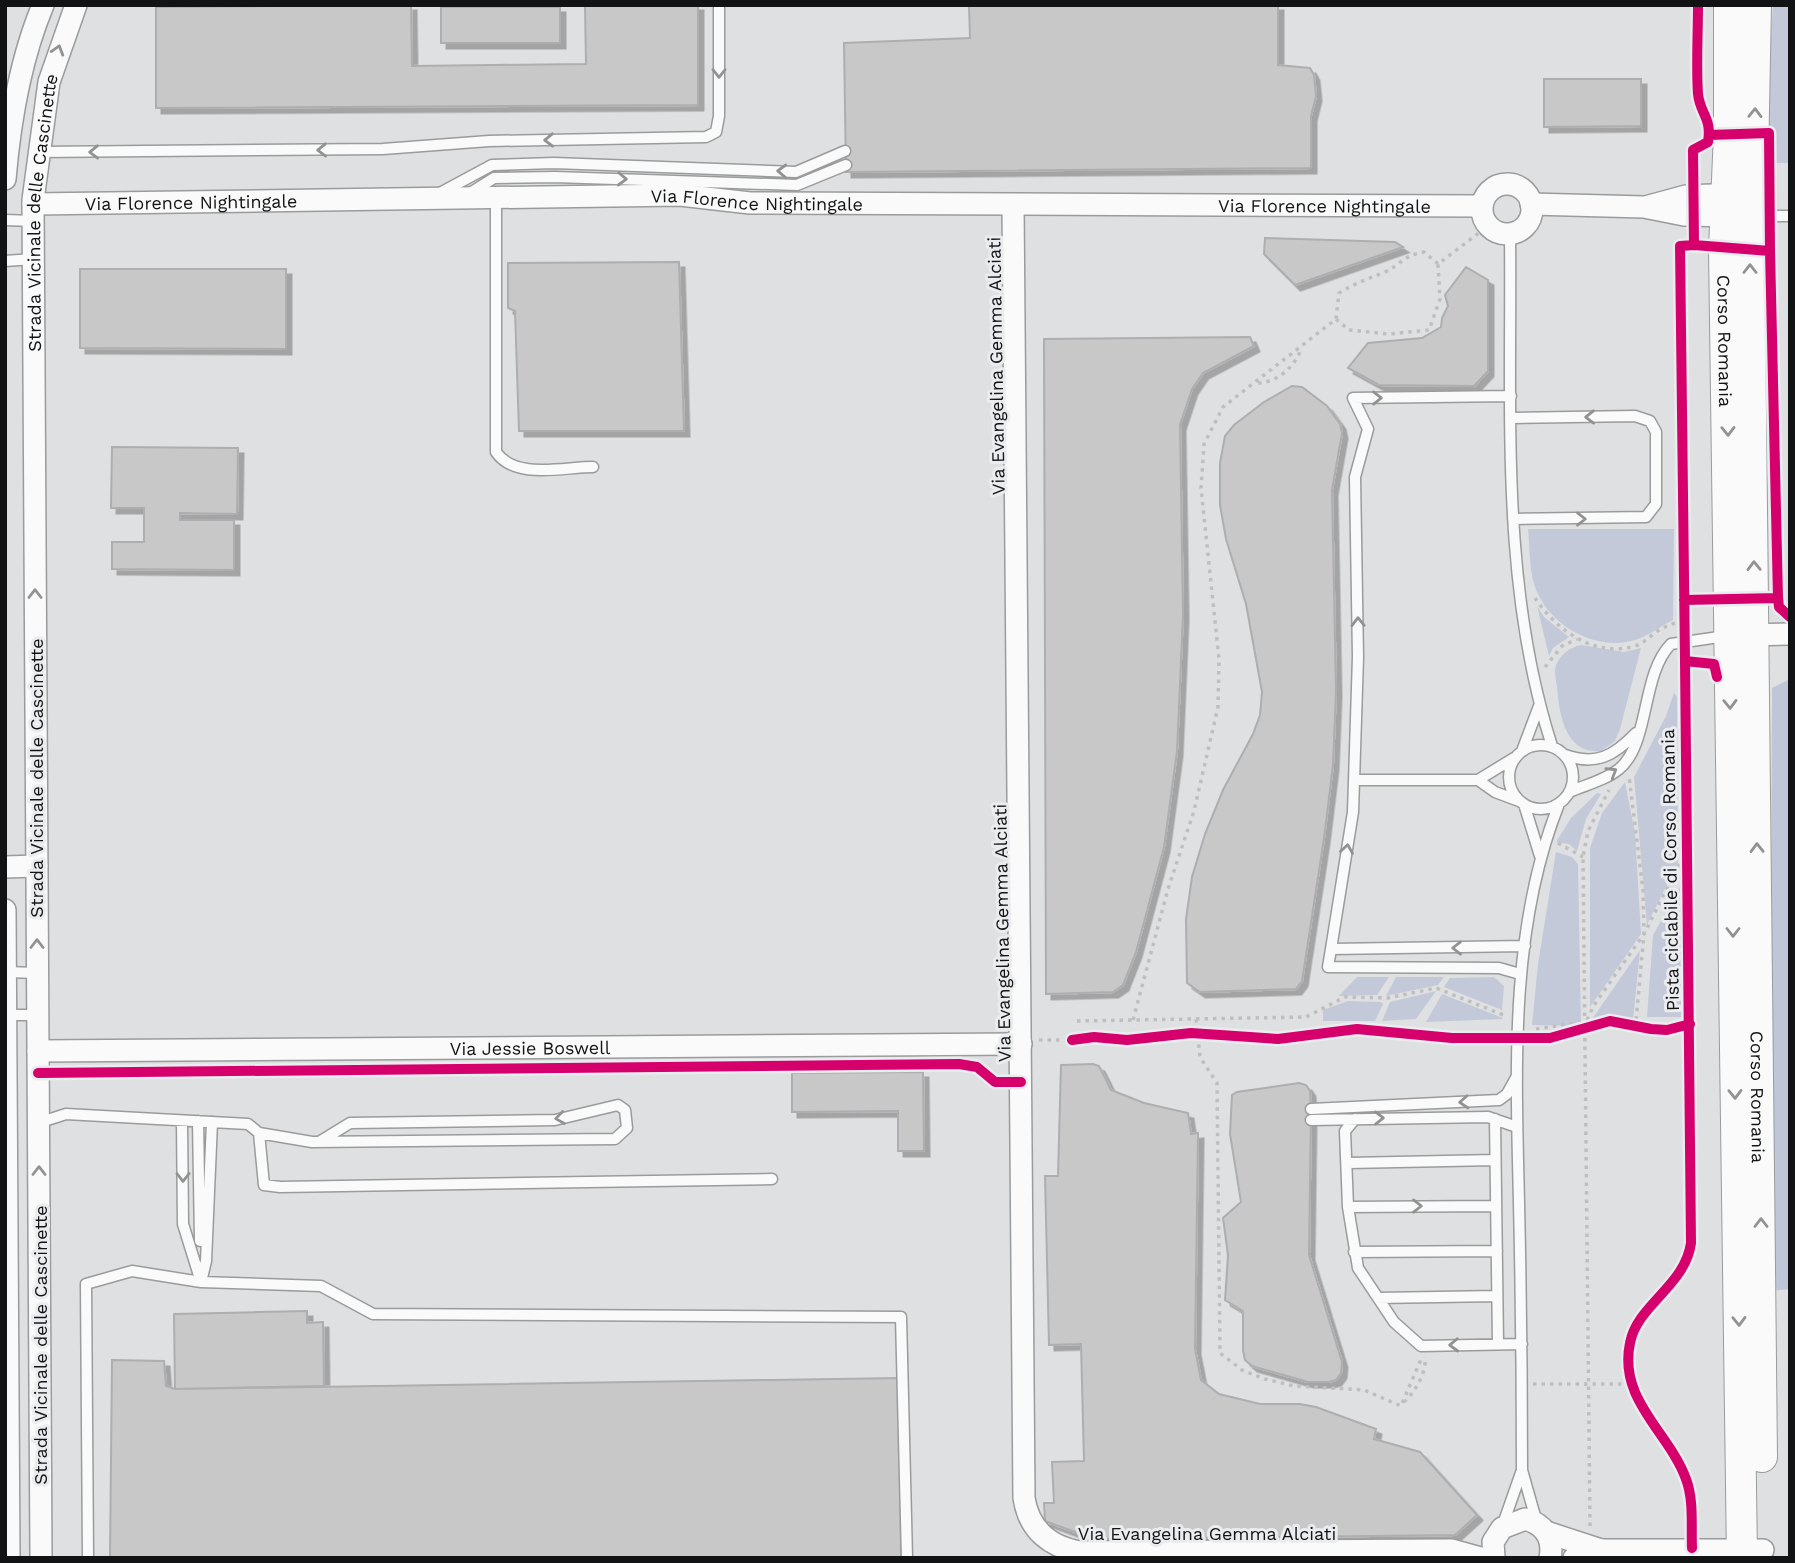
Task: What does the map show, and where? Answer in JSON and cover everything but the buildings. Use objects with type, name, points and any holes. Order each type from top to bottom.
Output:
[{"type":"main road","name":"Corso Romania","points":[[1729,5],[1738,205],[1753,1554]]},
{"type":"main road","name":"Corso Romania","points":[[1738,205],[1756,5]]},
{"type":"street","name":"Strada Vicinale delle Cascinette","points":[[5,179],[20,76],[32,32],[43,5]]},
{"type":"street","name":"Strada Vicinale delle Cascinette","points":[[41,1558],[33,212],[37,152],[49,82],[76,5]]},
{"type":"street","points":[[1502,185],[1521,189],[1531,204],[1528,222],[1510,234],[1485,216],[1489,193],[1502,185]]},
{"type":"street","name":"Via Florence Nightingale","points":[[33,212],[432,198],[680,194],[750,202],[985,202],[1013,205],[1485,216]]},
{"type":"street","points":[[1531,204],[1644,208],[1685,215],[1738,205]]},
{"type":"street","name":"Via Evangelina Gemma Alciati","points":[[1013,205],[1024,1498],[1028,1514],[1040,1534],[1061,1549],[1080,1552],[1452,1550],[1481,1558]]},
{"type":"street","points":[[1742,635],[1790,634]]},
{"type":"street","points":[[5,867],[37,866]]},
{"type":"street","name":"Strada Vicinale delle Cascinette","points":[[5,910],[9,1558]]},
{"type":"street","name":"Via Jessie Boswell","points":[[38,1051],[1021,1042]]},
{"type":"street","name":"Via Evangelina Gemma Alciati","points":[[1452,1550],[1476,1538],[1499,1531],[1516,1520],[1541,1528]]},
{"type":"street","points":[[1541,1528],[1589,1551],[1753,1554]]},
{"type":"street","points":[[1541,1528],[1552,1548],[1550,1558]]},
{"type":"street","points":[[1494,1558],[1499,1531]]},
{"type":"lane","points":[[37,152],[383,149],[489,141],[706,137],[716,132],[719,117],[719,5]]},
{"type":"lane","points":[[432,198],[492,164],[554,163],[796,172],[845,151]]},
{"type":"lane","points":[[462,198],[494,178],[555,177],[797,186],[846,165]]},
{"type":"lane","points":[[496,198],[496,452],[503,462],[515,467],[593,467]]},
{"type":"lane","points":[[1738,205],[1790,216]]},
{"type":"lane","points":[[5,220],[33,212]]},
{"type":"lane","points":[[1510,234],[1511,418],[1516,571],[1539,706],[1552,746]]},
{"type":"lane","points":[[5,261],[33,259]]},
{"type":"lane","points":[[1511,396],[1353,398],[1368,429],[1355,477],[1358,657],[1355,780],[1353,812],[1328,967],[1499,968],[1520,974]]},
{"type":"lane","points":[[1511,418],[1635,416],[1650,421],[1656,432],[1656,504],[1646,517],[1513,519]]},
{"type":"lane","points":[[1541,1528],[1522,1470],[1517,1127],[1520,974],[1540,856],[1559,804],[1569,792],[1622,767],[1632,752],[1659,660],[1671,644],[1742,635]]},
{"type":"lane","points":[[1539,706],[1509,777],[1510,787],[1522,803],[1540,856]]},
{"type":"lane","points":[[1564,755],[1598,761],[1608,758],[1636,733]]},
{"type":"lane","points":[[1355,780],[1478,780],[1519,754],[1542,744],[1552,746],[1564,755],[1573,769],[1569,792]]},
{"type":"lane","points":[[1478,780],[1495,792],[1522,803],[1544,809],[1559,804]]},
{"type":"lane","points":[[1331,949],[1525,946]]},
{"type":"lane","points":[[5,972],[38,973]]},
{"type":"lane","points":[[6,1015],[38,1015]]},
{"type":"lane","points":[[1517,1127],[1495,1119],[1355,1119],[1311,1114],[1499,1100],[1507,1094],[1518,1073]]},
{"type":"lane","points":[[38,1123],[66,1114],[248,1124],[259,1132],[319,1142],[615,1139],[627,1128],[625,1110],[618,1105],[555,1120],[350,1123],[319,1142]]},
{"type":"lane","points":[[1355,1119],[1345,1131],[1348,1207],[1354,1252],[1358,1268],[1394,1322],[1421,1346],[1522,1343]]},
{"type":"lane","points":[[1495,1119],[1498,1343]]},
{"type":"lane","points":[[183,1121],[183,1224],[201,1282]]},
{"type":"lane","points":[[198,1121],[201,1282]]},
{"type":"lane","points":[[201,1282],[206,1261],[212,1122]]},
{"type":"lane","points":[[259,1132],[264,1185],[280,1187],[772,1179]]},
{"type":"lane","points":[[1348,1163],[1496,1160]]},
{"type":"lane","points":[[1348,1207],[1496,1206]]},
{"type":"lane","points":[[1354,1252],[1497,1251]]},
{"type":"lane","points":[[88,1558],[86,1284],[132,1272],[201,1282],[321,1286],[373,1314],[901,1317],[907,1558]]},
{"type":"lane","points":[[1378,1298],[1497,1296]]},
{"type":"lane","points":[[1499,1531],[1522,1470]]},
{"type":"path","points":[[1438,264],[1485,216]]},
{"type":"path","points":[[1133,1020],[1168,889],[1194,811],[1218,707],[1219,659],[1201,488],[1204,444],[1223,407],[1336,319],[1339,293],[1361,279],[1387,271],[1406,255],[1424,252],[1438,264],[1440,299],[1429,330],[1389,334],[1349,330],[1336,319]]},
{"type":"path","points":[[1255,383],[1268,383],[1295,365],[1302,348]]},
{"type":"path","points":[[1516,571],[1546,614],[1577,639],[1603,647],[1632,647],[1649,640],[1658,630],[1685,615],[1686,640]]},
{"type":"path","points":[[1537,684],[1553,654],[1577,639]]},
{"type":"path","points":[[1518,1038],[1561,1037],[1587,1024],[1636,1021],[1644,934],[1638,831],[1630,776]]},
{"type":"path","points":[[1589,1551],[1587,1024],[1583,857],[1588,831],[1610,788]]},
{"type":"path","points":[[1556,839],[1559,845],[1583,857]]},
{"type":"path","points":[[1587,1024],[1594,1005],[1644,934],[1688,847]]},
{"type":"path","points":[[1077,1021],[1306,1017],[1345,997],[1388,998],[1436,988],[1506,1016],[1507,1029]]},
{"type":"path","points":[[1196,1019],[1200,1057],[1217,1083],[1220,1353],[1242,1370],[1265,1380],[1306,1387],[1364,1390],[1401,1406],[1413,1394],[1426,1363]]},
{"type":"path","points":[[1536,1029],[1611,1021],[1644,1028]]},
{"type":"path","points":[[1182,1033],[1210,1035]]},
{"type":"path","points":[[1021,1042],[1078,1039]]},
{"type":"path","points":[[1403,1402],[1420,1361]]},
{"type":"path","points":[[1522,1384],[1589,1384],[1632,1379],[1636,1398]]},
{"type":"shaded area","points":[[1773,5],[1790,5],[1790,163],[1770,163],[1764,156]]},
{"type":"shaded area","points":[[1528,529],[1674,529],[1673,620],[1640,638],[1620,643],[1590,639],[1576,633],[1551,613],[1535,587]]},
{"type":"shaded area","points":[[1537,606],[1544,617],[1569,637],[1553,648],[1549,656]]},
{"type":"shaded area","points":[[1581,645],[1624,652],[1641,648],[1620,729],[1615,741],[1601,751],[1579,746],[1566,730],[1562,720],[1555,676],[1556,665],[1566,652]]},
{"type":"shaded area","points":[[1790,679],[1790,1289],[1770,1291],[1772,688]]},
{"type":"shaded area","points":[[1674,693],[1677,697],[1678,862],[1647,925],[1634,777],[1666,716]]},
{"type":"shaded area","points":[[1625,782],[1635,833],[1641,934],[1590,1007],[1590,848],[1602,813]]},
{"type":"shaded area","points":[[1597,793],[1601,794],[1586,819],[1577,851],[1569,844],[1556,842],[1571,818]]},
{"type":"shaded area","points":[[1556,852],[1572,857],[1578,864],[1581,1026],[1532,1025],[1538,964]]},
{"type":"shaded area","points":[[1684,880],[1684,1017],[1647,1017],[1653,935]]},
{"type":"shaded area","points":[[1640,950],[1633,1020],[1590,1022]]},
{"type":"shaded area","points":[[1357,977],[1389,977],[1377,995],[1339,996]]},
{"type":"shaded area","points":[[1396,977],[1444,977],[1438,985],[1386,996]]},
{"type":"shaded area","points":[[1494,977],[1504,986],[1502,1010],[1444,987],[1450,978]]},
{"type":"shaded area","points":[[1436,991],[1416,1019],[1382,1021],[1390,1002]]},
{"type":"shaded area","points":[[1442,994],[1503,1018],[1426,1022]]},
{"type":"shaded area","points":[[1348,1001],[1383,1004],[1375,1021],[1323,1021],[1323,1010]]},
{"type":"cycle path","points":[[1698,5],[1698,94],[1709,134],[1708,142],[1693,150],[1694,245],[1680,246],[1685,661],[1714,664],[1717,677]]},
{"type":"cycle path","points":[[1694,245],[1770,251],[1769,133],[1709,135]]},
{"type":"cycle path","points":[[1770,251],[1778,598],[1779,607],[1790,617]]},
{"type":"cycle path","points":[[1684,600],[1778,598]]},
{"type":"cycle path","name":"Pista ciclabile di Corso Romania","points":[[1685,661],[1691,1243],[1680,1271],[1634,1330],[1628,1363],[1631,1382],[1638,1399],[1678,1462],[1689,1487],[1692,1548]]},
{"type":"cycle path","points":[[1072,1040],[1094,1037],[1127,1040],[1191,1033],[1278,1039],[1357,1029],[1452,1038],[1550,1038],[1610,1021],[1667,1030],[1690,1024]]},
{"type":"cycle path","points":[[38,1073],[959,1064],[977,1067],[995,1082],[1021,1082]]}]
